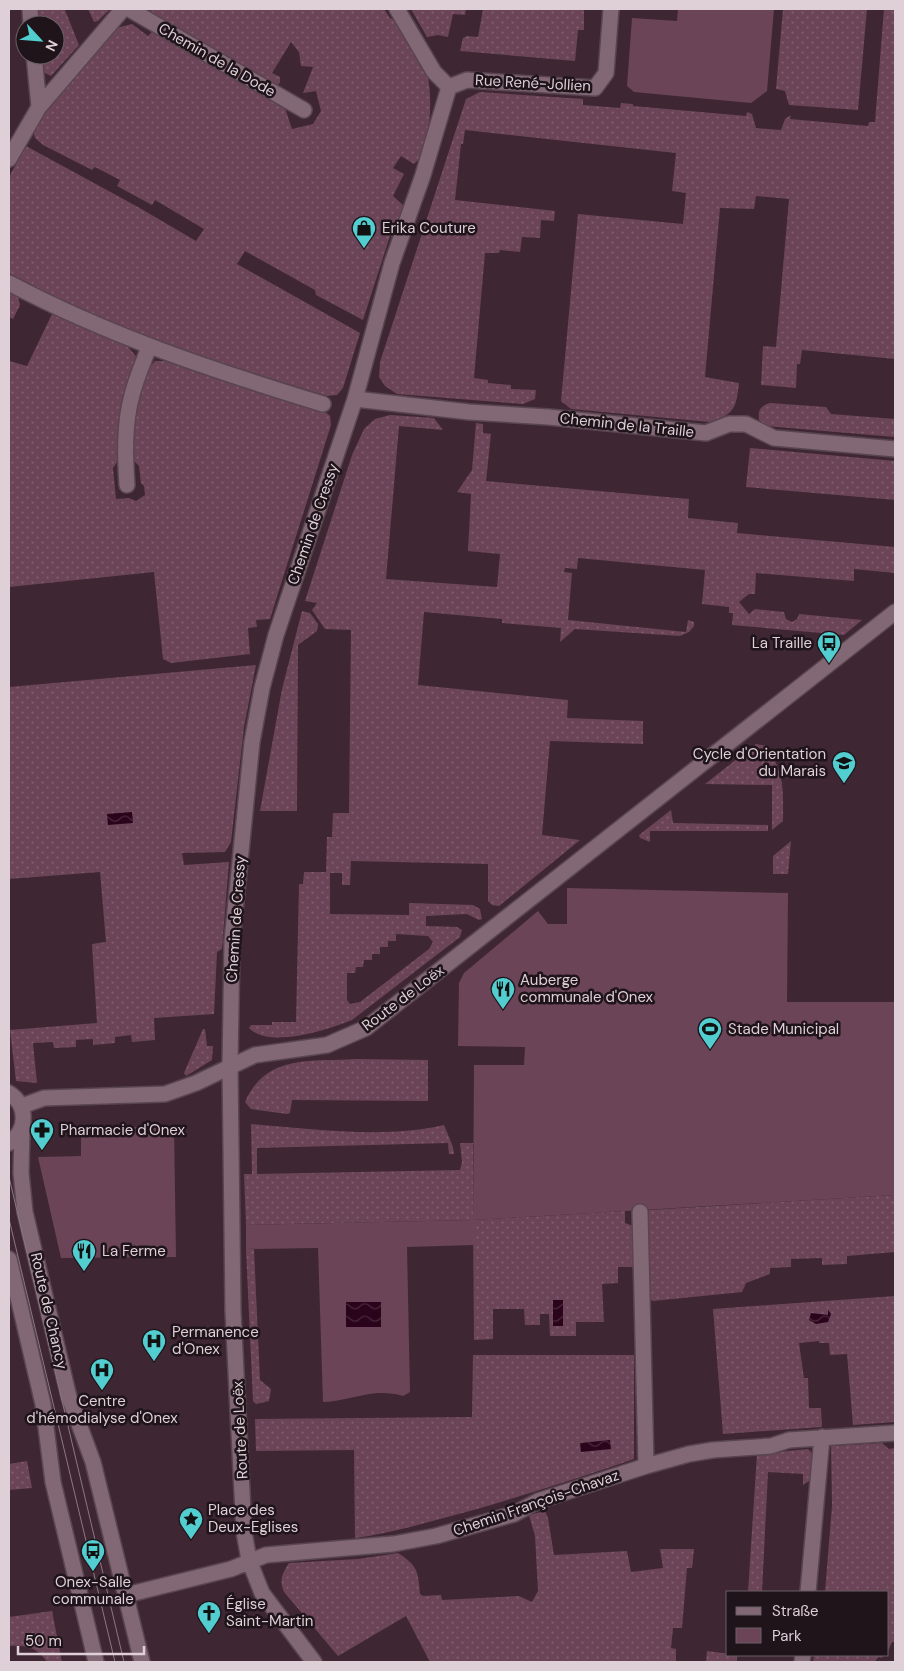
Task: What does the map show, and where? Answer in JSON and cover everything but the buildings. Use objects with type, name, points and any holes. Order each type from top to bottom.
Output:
[{"type":"street","points":[[9,159],[39,107],[123,9]]},
{"type":"street","name":"Chemin de la Dode","points":[[129,9],[304,110]]},
{"type":"street","points":[[397,9],[434,72],[449,87]]},
{"type":"street","name":"Rue René-Jollien","points":[[449,87],[467,80],[595,88],[606,73],[611,9]]},
{"type":"street","points":[[35,65],[39,107]]},
{"type":"street","name":"Chemin de Cressy","points":[[230,1066],[232,941],[246,787],[260,697],[276,635],[355,399],[392,263],[423,175],[449,87]]},
{"type":"street","points":[[9,283],[49,304],[149,346],[236,378],[323,404]]},
{"type":"street","points":[[127,485],[125,452],[128,415],[132,395],[149,346]]},
{"type":"street","name":"Chemin de la Traille","points":[[355,399],[469,412],[548,417],[706,433],[729,424],[746,424],[774,438],[895,449]]},
{"type":"street","name":"Route de Loëx","points":[[314,1662],[262,1593],[249,1560],[244,1532],[233,1311],[230,1066],[255,1055],[327,1045],[366,1028],[895,612]]},
{"type":"street","points":[[9,1092],[22,1106],[44,1098],[165,1094],[196,1083],[230,1066]]},
{"type":"street","name":"Route de Chancy","points":[[22,1106],[24,1122],[22,1130],[21,1173],[25,1212],[69,1397],[92,1457],[142,1662]]},
{"type":"street","points":[[9,1143],[22,1130]]},
{"type":"street","points":[[640,1212],[646,1466]]},
{"type":"street","name":"Route de Chancy","points":[[9,1259],[46,1418],[53,1482],[96,1662]]},
{"type":"street","name":"Chemin François-Chavaz","points":[[249,1560],[285,1552],[393,1544],[436,1536],[514,1514],[538,1501],[646,1466],[713,1450],[771,1446],[789,1440],[895,1433]]},
{"type":"street","points":[[808,1591],[822,1437]]},
{"type":"street","points":[[126,1595],[231,1569],[249,1560]]},
{"type":"green space","points":[[37,9],[67,9],[65,10],[79,45],[65,60],[65,15],[37,15]]},
{"type":"green space","points":[[88,9],[110,9],[98,21],[94,22]]},
{"type":"green space","points":[[151,9],[384,9],[390,18],[398,22],[425,68],[430,89],[430,119],[425,147],[414,164],[401,156],[393,168],[404,174],[393,196],[403,205],[404,209],[395,238],[390,236],[363,320],[316,295],[315,290],[245,251],[237,264],[360,333],[343,388],[337,395],[327,396],[146,336],[77,308],[9,273],[9,177],[26,146],[196,241],[204,229],[155,200],[152,205],[117,186],[120,180],[95,167],[92,170],[43,145],[35,138],[33,130],[51,103],[112,29],[132,24],[148,36],[152,32],[285,108],[292,129],[313,124],[321,111],[316,91],[303,93],[313,67],[301,66],[299,52],[291,42],[272,73],[280,77],[280,83],[276,86],[150,12]]},
{"type":"green space","points":[[411,9],[466,9],[465,15],[453,14],[448,37],[438,35],[427,37]]},
{"type":"green space","points":[[483,9],[584,9],[584,30],[578,30],[575,61],[460,51],[463,38],[467,36],[478,37]]},
{"type":"green space","points":[[678,9],[774,9],[767,91],[751,103],[634,92],[627,86],[632,18],[677,21]]},
{"type":"green space","points":[[783,9],[867,9],[858,110],[789,105],[785,91],[776,89]]},
{"type":"green space","points":[[884,9],[895,9],[895,359],[802,350],[800,364],[797,364],[796,388],[761,385],[763,346],[776,347],[789,199],[756,196],[754,209],[720,208],[705,377],[739,383],[737,399],[733,409],[725,416],[710,422],[571,409],[561,401],[578,214],[683,224],[686,193],[672,191],[676,153],[465,130],[463,144],[461,144],[455,200],[555,211],[554,221],[541,220],[540,238],[522,237],[520,252],[500,250],[499,253],[485,253],[474,378],[488,380],[488,383],[511,385],[511,389],[536,390],[535,399],[523,404],[397,394],[385,386],[379,377],[380,362],[466,99],[480,92],[583,99],[583,105],[620,108],[621,103],[633,104],[633,106],[746,116],[747,112],[752,114],[756,128],[781,130],[785,119],[791,115],[790,119],[868,126],[869,122],[875,122]]},
{"type":"green space","points":[[42,65],[61,65],[51,76],[43,72]]},
{"type":"green space","points":[[9,291],[18,296],[20,305],[13,319],[9,317]]},
{"type":"green space","points":[[53,312],[127,346],[136,356],[123,412],[120,458],[113,468],[116,499],[129,498],[136,501],[145,495],[139,466],[130,457],[139,393],[148,370],[155,361],[169,361],[240,386],[322,409],[330,416],[331,425],[270,619],[256,620],[257,627],[248,628],[250,654],[171,663],[163,659],[154,572],[9,587],[9,361],[27,366]]},
{"type":"green space","points":[[770,403],[826,407],[831,414],[895,419],[895,437],[766,426],[759,420],[759,414],[762,407]]},
{"type":"green space","points":[[390,415],[434,418],[443,430],[399,426],[386,579],[497,587],[500,554],[468,551],[471,494],[457,492],[472,470],[476,423],[483,424],[483,433],[491,434],[486,481],[689,499],[688,518],[738,523],[737,533],[895,547],[895,573],[854,569],[854,581],[756,573],[755,594],[749,594],[739,602],[749,614],[755,609],[784,612],[786,619],[792,622],[797,619],[799,614],[862,620],[844,635],[732,625],[733,613],[729,613],[729,607],[702,604],[705,570],[578,558],[577,569],[565,568],[564,572],[572,573],[568,620],[686,632],[688,620],[694,622],[694,626],[689,632],[680,636],[575,629],[560,642],[561,628],[502,623],[502,619],[424,612],[418,685],[568,700],[567,718],[643,721],[643,744],[550,741],[542,835],[580,840],[499,906],[492,905],[488,901],[488,864],[351,861],[350,885],[342,885],[342,873],[330,873],[330,914],[409,915],[409,903],[473,905],[480,909],[482,919],[479,920],[467,914],[426,916],[426,926],[457,927],[462,930],[460,937],[352,1020],[299,1036],[270,1037],[258,1034],[249,1028],[251,1025],[272,1025],[272,1022],[296,1022],[299,884],[303,884],[304,872],[326,872],[327,837],[332,837],[333,813],[349,813],[351,630],[325,629],[312,610],[317,603],[305,601],[352,455],[364,429],[375,419]],"holes":[[[396,934],[428,936],[433,942],[429,949],[360,1002],[350,1004],[347,1000],[347,973],[355,973],[356,967],[363,967],[364,960],[372,960],[372,954],[380,954],[380,947],[388,947],[388,941],[396,941]]]},
{"type":"green space","points":[[750,448],[895,461],[895,500],[746,487]]},
{"type":"green space","points":[[302,611],[310,613],[318,624],[317,631],[298,645],[297,811],[260,811],[282,689]]},
{"type":"green space","points":[[256,665],[244,727],[231,842],[225,852],[182,853],[184,865],[229,862],[222,949],[217,952],[214,1014],[154,1018],[155,1040],[132,1042],[131,1035],[115,1037],[115,1043],[93,1045],[93,1039],[76,1040],[76,1047],[54,1048],[53,1042],[33,1043],[37,1083],[16,1081],[10,1030],[97,1023],[92,944],[106,942],[100,872],[9,879],[9,687]]},
{"type":"green space","points":[[756,744],[766,746],[777,765],[782,782],[783,821],[772,830],[772,785],[705,784]]},
{"type":"green space","points":[[671,810],[673,823],[768,825],[768,831],[650,831],[650,842],[640,838],[639,835]]},
{"type":"green space","points":[[791,841],[788,874],[773,874],[773,856]]},
{"type":"green space","name":"Stade Municipal","points":[[567,888],[788,893],[787,1002],[895,1002],[895,1195],[474,1220],[474,1245],[407,1247],[410,1392],[403,1396],[382,1393],[323,1402],[318,1248],[246,1249],[246,1225],[473,1220],[474,1065],[524,1065],[525,1047],[458,1046],[459,983],[464,973],[538,911],[548,924],[567,924]]},
{"type":"green space","points":[[203,1029],[205,1029],[207,1046],[213,1046],[212,1060],[186,1076],[184,1073]]},
{"type":"green space","points":[[355,1059],[428,1060],[428,1101],[292,1100],[290,1113],[287,1114],[251,1109],[245,1102],[254,1086],[265,1075],[277,1068],[306,1061]]},
{"type":"green space","points":[[251,1124],[348,1132],[398,1131],[444,1125],[454,1154],[449,1154],[448,1143],[257,1148],[257,1174],[460,1170],[462,1162],[460,1143],[473,1143],[473,1220],[246,1225],[244,1174],[252,1174]]},
{"type":"green space","points":[[174,1126],[176,1257],[61,1258],[38,1157],[81,1156],[81,1128]]},
{"type":"green space","points":[[895,1195],[895,1252],[847,1256],[847,1264],[822,1265],[822,1258],[791,1259],[791,1267],[770,1268],[770,1274],[746,1283],[742,1292],[653,1301],[649,1299],[649,1210]]},
{"type":"green space","points":[[625,1211],[625,1223],[633,1226],[634,1267],[618,1267],[618,1283],[602,1284],[604,1322],[576,1322],[576,1336],[550,1336],[549,1314],[540,1314],[540,1325],[525,1325],[524,1309],[493,1309],[493,1339],[474,1340],[473,1220]]},
{"type":"green space","points":[[246,1249],[254,1249],[260,1380],[271,1389],[269,1401],[256,1404],[253,1401]]},
{"type":"green space","points":[[895,1296],[895,1422],[853,1425],[847,1354],[830,1355],[829,1343],[819,1343],[819,1341],[799,1343],[804,1378],[808,1378],[809,1408],[821,1408],[822,1427],[723,1434],[713,1309]]},
{"type":"green space","points":[[473,1355],[634,1355],[634,1459],[470,1511],[398,1530],[355,1538],[354,1450],[256,1451],[255,1419],[472,1417]]},
{"type":"green space","points":[[882,1443],[889,1449],[895,1448],[895,1642],[892,1642],[889,1649],[889,1591],[825,1591],[832,1506],[831,1446]]},
{"type":"green space","points":[[808,1449],[814,1455],[812,1479],[803,1485],[803,1474],[768,1472],[762,1591],[748,1591],[757,1454]]},
{"type":"green space","points":[[27,1461],[32,1488],[9,1490],[9,1464]]},
{"type":"green space","points":[[545,1511],[548,1518],[554,1555],[627,1551],[631,1572],[663,1568],[660,1549],[694,1549],[692,1568],[687,1568],[682,1628],[673,1628],[671,1648],[676,1649],[676,1662],[430,1662],[406,1616],[338,1656],[282,1588],[282,1577],[289,1563],[358,1559],[398,1553],[410,1562],[416,1570],[420,1594],[423,1596],[441,1595],[442,1600],[519,1596],[532,1602],[538,1591],[535,1536],[529,1515]]},
{"type":"green space","points":[[52,1611],[62,1662],[47,1662],[39,1653],[31,1648],[9,1646],[9,1617]]},
{"type":"green space","points":[[707,1651],[726,1654],[726,1656],[737,1656],[737,1662],[706,1662]]},
{"type":"green space","points":[[814,1656],[883,1656],[882,1658],[878,1657],[875,1662],[813,1662]]},
{"type":"water","points":[[132,812],[133,823],[108,825],[107,814]]},
{"type":"water","points":[[553,1300],[563,1300],[563,1326],[553,1326]]},
{"type":"water","points":[[346,1302],[381,1302],[381,1327],[346,1327]]},
{"type":"water","points":[[828,1310],[831,1314],[828,1322],[816,1324],[809,1320],[811,1313],[828,1315]]},
{"type":"water","points":[[610,1440],[611,1449],[581,1452],[580,1443]]},
{"type":"tram line","points":[[9,1177],[124,1662]]},
{"type":"tram line","points":[[9,1219],[115,1662]]},
{"type":"place","name":"Erika Couture","points":[[364,249]]},
{"type":"place","name":"La Traille","points":[[829,664]]},
{"type":"place","name":"Cycle d'Orientation du Marais","points":[[844,784]]},
{"type":"place","name":"Auberge communale d'Onex","points":[[503,1010]]},
{"type":"place","name":"Stade Municipal","points":[[710,1050]]},
{"type":"place","name":"Pharmacie d'Onex","points":[[42,1151]]},
{"type":"place","name":"La Ferme","points":[[84,1272]]},
{"type":"place","name":"Permanence d'Onex","points":[[154,1362]]},
{"type":"place","name":"Centre d'hémodialyse d'Onex","points":[[102,1391]]},
{"type":"place","name":"Place des Deux-Eglises","points":[[191,1540]]},
{"type":"place","name":"Onex-Salle communale","points":[[93,1572]]},
{"type":"place","name":"Église Saint-Martin","points":[[209,1634]]}]
